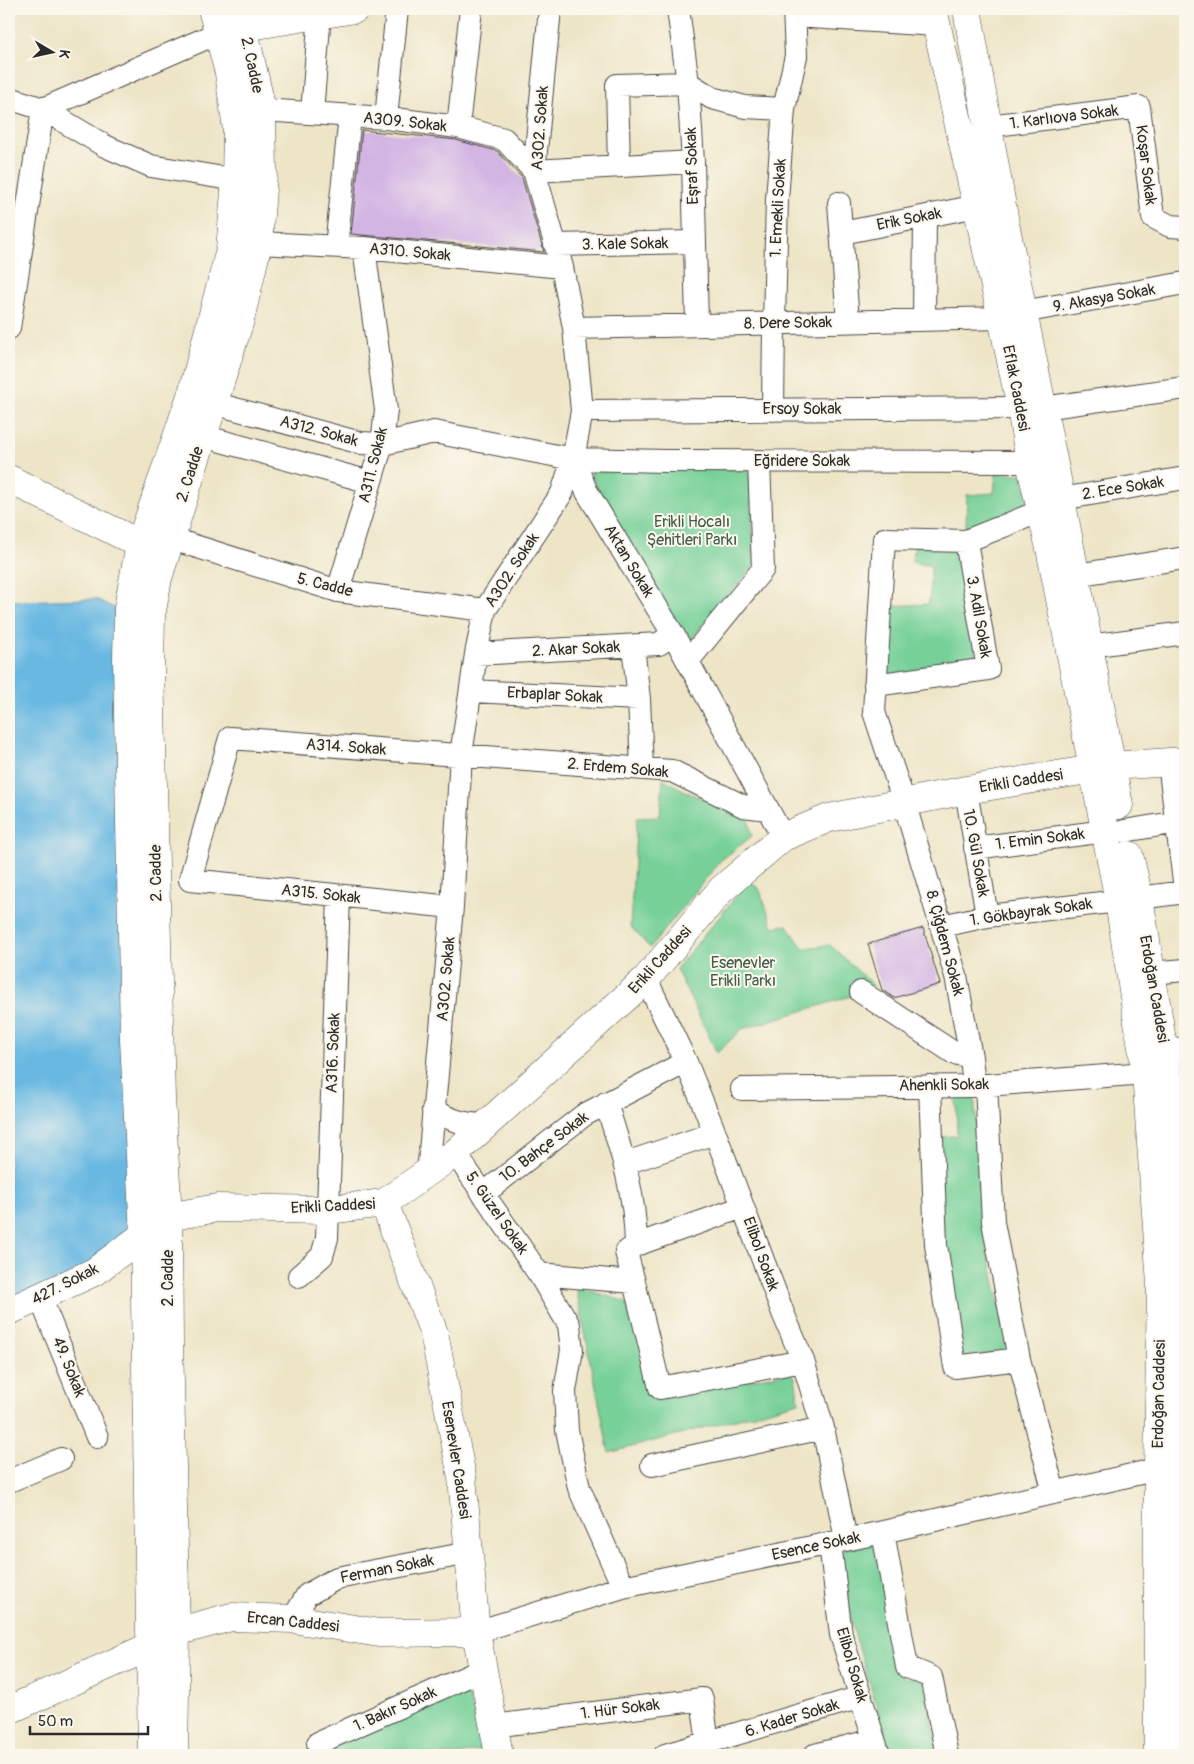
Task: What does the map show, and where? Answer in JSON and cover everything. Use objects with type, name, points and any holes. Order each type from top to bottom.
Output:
[{"type":"main road","name":"Eflak Caddesi","points":[[967,9],[988,126],[1012,315],[1103,767]]},
{"type":"main road","points":[[215,21],[342,10]]},
{"type":"main road","name":"Eflak Caddesi","points":[[935,17],[976,206],[1012,315]]},
{"type":"main road","name":"2. Cadde","points":[[174,1755],[176,1632],[169,1351],[168,1217],[161,1098],[150,670],[151,616],[158,578],[169,538],[240,320],[258,244],[263,174],[262,110],[241,18]]},
{"type":"main road","name":"2. Cadde","points":[[152,1755],[144,1236],[134,1040],[127,660],[128,608],[140,544],[194,390],[230,250],[236,180],[237,130],[229,73],[215,21]]},
{"type":"main road","name":"Eflak Caddesi","points":[[1032,408],[1030,462],[1051,505],[1076,575],[1089,646],[1103,767]]},
{"type":"main road","points":[[9,479],[140,544]]},
{"type":"main road","name":"Erikli Caddesi","points":[[168,1217],[217,1208],[327,1210],[384,1203],[456,1153],[646,979],[721,890],[784,837],[829,818],[966,790],[1103,767],[1177,762]]},
{"type":"main road","name":"Erdoğan Caddesi","points":[[1103,767],[1129,900],[1175,1049],[1183,1269],[1183,1598],[1176,1755]]},
{"type":"main road","name":"Erdoğan Caddesi","points":[[1129,900],[1146,1073],[1161,1284],[1158,1470],[1158,1755]]},
{"type":"main road","name":"Esenevler Caddesi","points":[[384,1203],[434,1333],[462,1477],[476,1632],[499,1755]]},
{"type":"main road","name":"427. Sokak","points":[[9,1311],[94,1272],[168,1217]]},
{"type":"main road","name":"Ercan Caddesi","points":[[9,1710],[151,1646],[176,1632],[232,1617],[293,1619],[379,1633],[476,1632]]},
{"type":"street","points":[[386,118],[397,9]]},
{"type":"street","points":[[458,127],[472,9]]},
{"type":"street","name":"A302. Sokak","points":[[428,1174],[452,907],[462,756],[476,654],[485,610],[562,493],[573,459],[582,411],[574,328],[562,266],[534,171],[550,9]]},
{"type":"street","name":"Eşraf Sokak","points":[[678,9],[688,83],[693,162],[698,324]]},
{"type":"street","points":[[312,113],[342,10]]},
{"type":"street","points":[[795,12],[935,17]]},
{"type":"street","name":"1. Emekli Sokak","points":[[773,410],[777,200],[784,109],[796,56],[795,12]]},
{"type":"street","points":[[43,108],[215,21]]},
{"type":"street","points":[[620,166],[617,85],[688,83],[712,98],[746,107],[784,109]]},
{"type":"street","points":[[9,98],[43,108],[105,146],[151,166],[236,180]]},
{"type":"street","name":"1. Karlıova Sokak","points":[[988,126],[1139,107]]},
{"type":"street","name":"Koşar Sokak","points":[[1139,107],[1153,217],[1170,226],[1185,227]]},
{"type":"street","points":[[9,328],[43,108]]},
{"type":"street","name":"A309. Sokak","points":[[262,110],[386,118],[458,127],[504,140],[534,171]]},
{"type":"street","points":[[336,247],[350,116]]},
{"type":"street","points":[[534,171],[693,162]]},
{"type":"street","points":[[840,203],[848,322]]},
{"type":"street","name":"Erik Sokak","points":[[842,233],[976,206]]},
{"type":"street","points":[[924,320],[925,216]]},
{"type":"street","name":"3. Kale Sokak","points":[[555,245],[694,242]]},
{"type":"street","name":"A310. Sokak","points":[[258,244],[364,248],[562,266]]},
{"type":"street","name":"A311. Sokak","points":[[338,591],[382,444],[386,410],[364,248]]},
{"type":"street","name":"9. Akasya Sokak","points":[[1012,315],[1185,283]]},
{"type":"street","name":"8. Dere Sokak","points":[[574,328],[924,320],[1012,315]]},
{"type":"street","name":"Ersoy Sokak","points":[[582,411],[1032,408],[1185,388]]},
{"type":"street","name":"A312. Sokak","points":[[213,403],[361,443],[382,444],[434,432],[573,459]]},
{"type":"street","points":[[203,436],[370,482]]},
{"type":"street","name":"Eğridere Sokak","points":[[573,459],[1030,462]]},
{"type":"street","name":"Aktan Sokak","points":[[573,459],[587,492],[688,661],[784,837]]},
{"type":"street","points":[[688,661],[763,569],[759,461]]},
{"type":"street","name":"2. Ece Sokak","points":[[1051,505],[1185,478]]},
{"type":"street","points":[[904,802],[874,712],[884,539],[966,540],[1051,505]]},
{"type":"street","name":"5. Cadde","points":[[169,538],[338,591],[485,610]]},
{"type":"street","name":"3. Adil Sokak","points":[[875,686],[988,669],[966,540]]},
{"type":"street","points":[[1076,575],[1185,558]]},
{"type":"street","points":[[1089,646],[1185,633]]},
{"type":"street","name":"2. Akar Sokak","points":[[476,654],[659,644],[672,634]]},
{"type":"street","points":[[633,646],[639,699],[642,769]]},
{"type":"street","name":"Erbaplar Sokak","points":[[471,691],[639,699]]},
{"type":"street","name":"A314. Sokak","points":[[190,880],[230,738],[462,756]]},
{"type":"street","name":"2. Erdem Sokak","points":[[462,756],[672,771],[743,806],[768,809]]},
{"type":"street","points":[[1177,762],[1185,890]]},
{"type":"street","name":"10. Gül Sokak","points":[[966,790],[987,916]]},
{"type":"street","name":"8. Çiğdem Sokak","points":[[904,802],[956,976],[971,1057],[980,1085],[993,1222],[1019,1359],[1054,1493]]},
{"type":"street","name":"1. Emin Sokak","points":[[975,848],[1180,821]]},
{"type":"street","name":"A315. Sokak","points":[[190,880],[452,907]]},
{"type":"street","name":"1. Gökbayrak Sokak","points":[[942,926],[987,916],[1129,900],[1185,890]]},
{"type":"street","name":"A316. Sokak","points":[[298,1276],[322,1256],[326,1238],[339,896]]},
{"type":"street","points":[[1151,973],[1185,970]]},
{"type":"street","name":"Elibol Sokak","points":[[646,979],[686,1062],[803,1361],[823,1428],[838,1541],[841,1635],[876,1748]]},
{"type":"street","points":[[861,992],[954,1053],[971,1057]]},
{"type":"street","name":"10. Bahçe Sokak","points":[[484,1194],[584,1115],[686,1062]]},
{"type":"street","name":"Ahenkli Sokak","points":[[742,1089],[980,1085],[1146,1073]]},
{"type":"street","points":[[930,1086],[936,1245],[956,1368],[1019,1359]]},
{"type":"street","name":"10. Bahçe Sokak","points":[[606,1103],[626,1163],[636,1217],[636,1245],[626,1252],[634,1282]]},
{"type":"street","points":[[433,1110],[450,1120],[467,1124],[486,1125]]},
{"type":"street","points":[[626,1163],[715,1133]]},
{"type":"street","name":"5. Güzel Sokak","points":[[456,1153],[539,1274],[569,1325],[572,1350],[565,1391],[567,1430],[579,1488],[623,1587]]},
{"type":"street","points":[[636,1245],[743,1208]]},
{"type":"street","points":[[539,1274],[634,1282],[660,1388],[803,1361]]},
{"type":"street","name":"49. Sokak","points":[[40,1297],[98,1437]]},
{"type":"street","points":[[652,1465],[823,1428]]},
{"type":"street","points":[[9,1481],[62,1459]]},
{"type":"street","name":"Esence Sokak","points":[[476,1632],[623,1587],[884,1532],[1158,1470]]},
{"type":"street","points":[[884,1532],[907,1667],[931,1677],[947,1755]]},
{"type":"street","name":"Ferman Sokak","points":[[293,1619],[307,1595],[336,1578],[469,1553]]},
{"type":"street","name":"1. Bakır Sokak","points":[[321,1755],[318,1743],[482,1670]]},
{"type":"street","name":"6. Kader Sokak","points":[[665,1755],[708,1744],[861,1697]]},
{"type":"street","name":"1. Hür Sokak","points":[[493,1726],[702,1699],[708,1744]]},
{"type":"street","points":[[815,1755],[876,1748]]},
{"type":"green space","name":"Erikli Hocalı Şehitleri Parkı","points":[[593,468],[749,469],[755,564],[686,645],[591,477]]},
{"type":"green space","points":[[996,473],[1022,474],[1030,505],[966,529],[967,495],[994,493]]},
{"type":"green space","points":[[915,544],[945,548],[955,552],[966,591],[976,658],[974,666],[891,678],[880,672],[886,606],[929,604],[931,566],[912,562]]},
{"type":"green space","points":[[663,779],[691,794],[748,818],[752,836],[720,861],[650,948],[630,926],[637,817],[660,816]]},
{"type":"green space","name":"Esenevler Erikli Parkı","points":[[749,881],[759,888],[773,927],[787,925],[803,948],[830,945],[874,986],[855,995],[742,1029],[717,1053],[676,969]]},
{"type":"green space","points":[[974,1093],[983,1230],[1010,1350],[961,1359],[942,1242],[937,1137],[957,1136],[956,1094]]},
{"type":"green space","points":[[576,1287],[624,1301],[633,1308],[657,1398],[790,1372],[795,1377],[799,1402],[609,1453]]},
{"type":"green space","points":[[878,1541],[904,1678],[924,1678],[939,1755],[891,1755],[852,1625],[840,1563],[845,1548]]},
{"type":"green space","points":[[465,1684],[483,1749],[460,1755],[328,1755],[327,1751]]},
{"type":"water","points":[[96,599],[128,615],[144,1235],[9,1306],[9,601]]},
{"type":"building","points":[[362,130],[456,140],[497,151],[522,178],[544,252],[351,234]]},
{"type":"building","points":[[923,928],[940,984],[894,998],[882,990],[868,944]]}]
